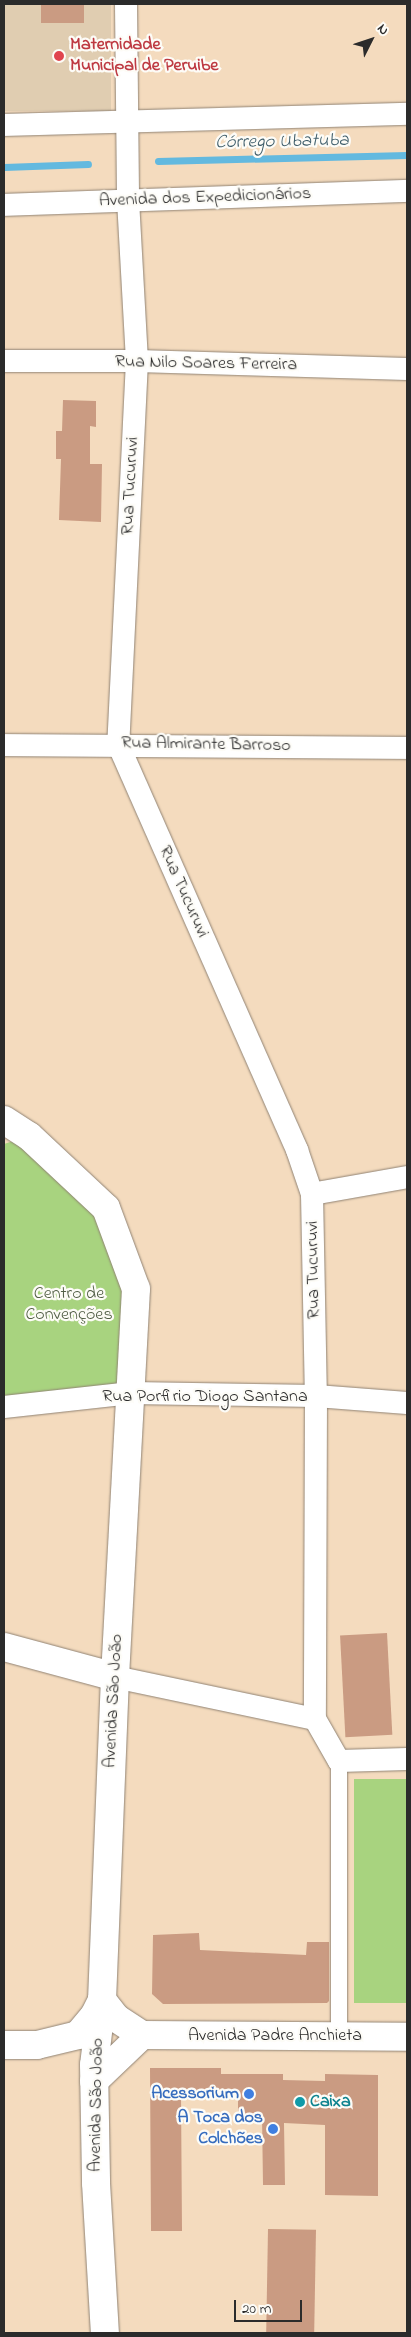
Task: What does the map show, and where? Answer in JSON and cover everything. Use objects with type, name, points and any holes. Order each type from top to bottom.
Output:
[{"type":"main road","name":"Avenida São João","points":[[4,1120],[29,1136],[106,1208],[136,1289],[115,1677],[102,2000],[94,2081],[96,2183],[105,2333]]},
{"type":"main road","points":[[4,1647],[115,1677]]},
{"type":"main road","points":[[4,2045],[37,2045],[78,2035],[94,2016],[102,2000],[116,2018],[142,2035],[94,2081]]},
{"type":"main road","name":"Avenida Padre Anchieta","points":[[142,2035],[407,2037]]},
{"type":"street","name":"Rua Tucuruvi","points":[[126,4],[128,200],[137,361],[118,744],[297,1150],[312,1194],[316,1396],[315,1719],[339,1761]]},
{"type":"street","points":[[4,125],[126,120],[407,114]]},
{"type":"street","name":"Avenida dos Expedicionários","points":[[4,206],[128,200],[407,192]]},
{"type":"street","name":"Rua Nilo Soares Ferreira","points":[[4,361],[137,361],[407,369]]},
{"type":"street","name":"Rua Almirante Barroso","points":[[4,745],[118,744],[407,748]]},
{"type":"street","points":[[312,1194],[407,1177]]},
{"type":"street","name":"Rua Porfirio Diogo Santana","points":[[4,1406],[131,1393],[316,1396],[407,1403]]},
{"type":"street","points":[[115,1677],[315,1719]]},
{"type":"street","points":[[339,2036],[339,1761],[407,1759]]},
{"type":"shaded area","name":"Maternidade Municipal de Peruibe","points":[[4,4],[111,4],[111,111],[4,111]]},
{"type":"green space","name":"Centro de Convenções","points":[[29,1136],[106,1208],[136,1289],[131,1393],[4,1407],[4,1144]]},
{"type":"green space","points":[[354,1779],[407,1779],[407,2003],[354,2003]]},
{"type":"building","points":[[41,4],[84,4],[84,23],[41,23]]},
{"type":"building","points":[[63,400],[96,401],[96,427],[90,426],[90,464],[102,464],[101,522],[59,520],[61,459],[56,459],[56,431],[62,431]]},
{"type":"building","points":[[387,1633],[392,1735],[345,1737],[340,1635]]},
{"type":"building","points":[[199,1933],[200,1950],[306,1955],[307,1942],[329,1942],[329,2001],[327,2003],[163,2004],[152,1994],[153,1935]]},
{"type":"building","points":[[150,2068],[221,2068],[221,2074],[283,2074],[283,2080],[325,2081],[325,2074],[378,2075],[378,2196],[325,2195],[325,2125],[284,2123],[285,2185],[263,2185],[262,2115],[238,2116],[238,2093],[181,2094],[182,2231],[151,2231]]},
{"type":"building","points":[[268,2229],[316,2230],[314,2333],[266,2333]]},
{"type":"waterway","name":"Córrego Ubatuba","points":[[158,161],[407,155]]},
{"type":"waterway","name":"Córrego Ubatuba","points":[[4,167],[88,164]]},
{"type":"place","name":"Maternidade Municipal de Peruibe","points":[[59,56]]},
{"type":"place","name":"Acessorium","points":[[249,2094]]},
{"type":"place","name":"Caixa","points":[[300,2102]]},
{"type":"place","name":"A Toca dos Colchões","points":[[273,2129]]}]
